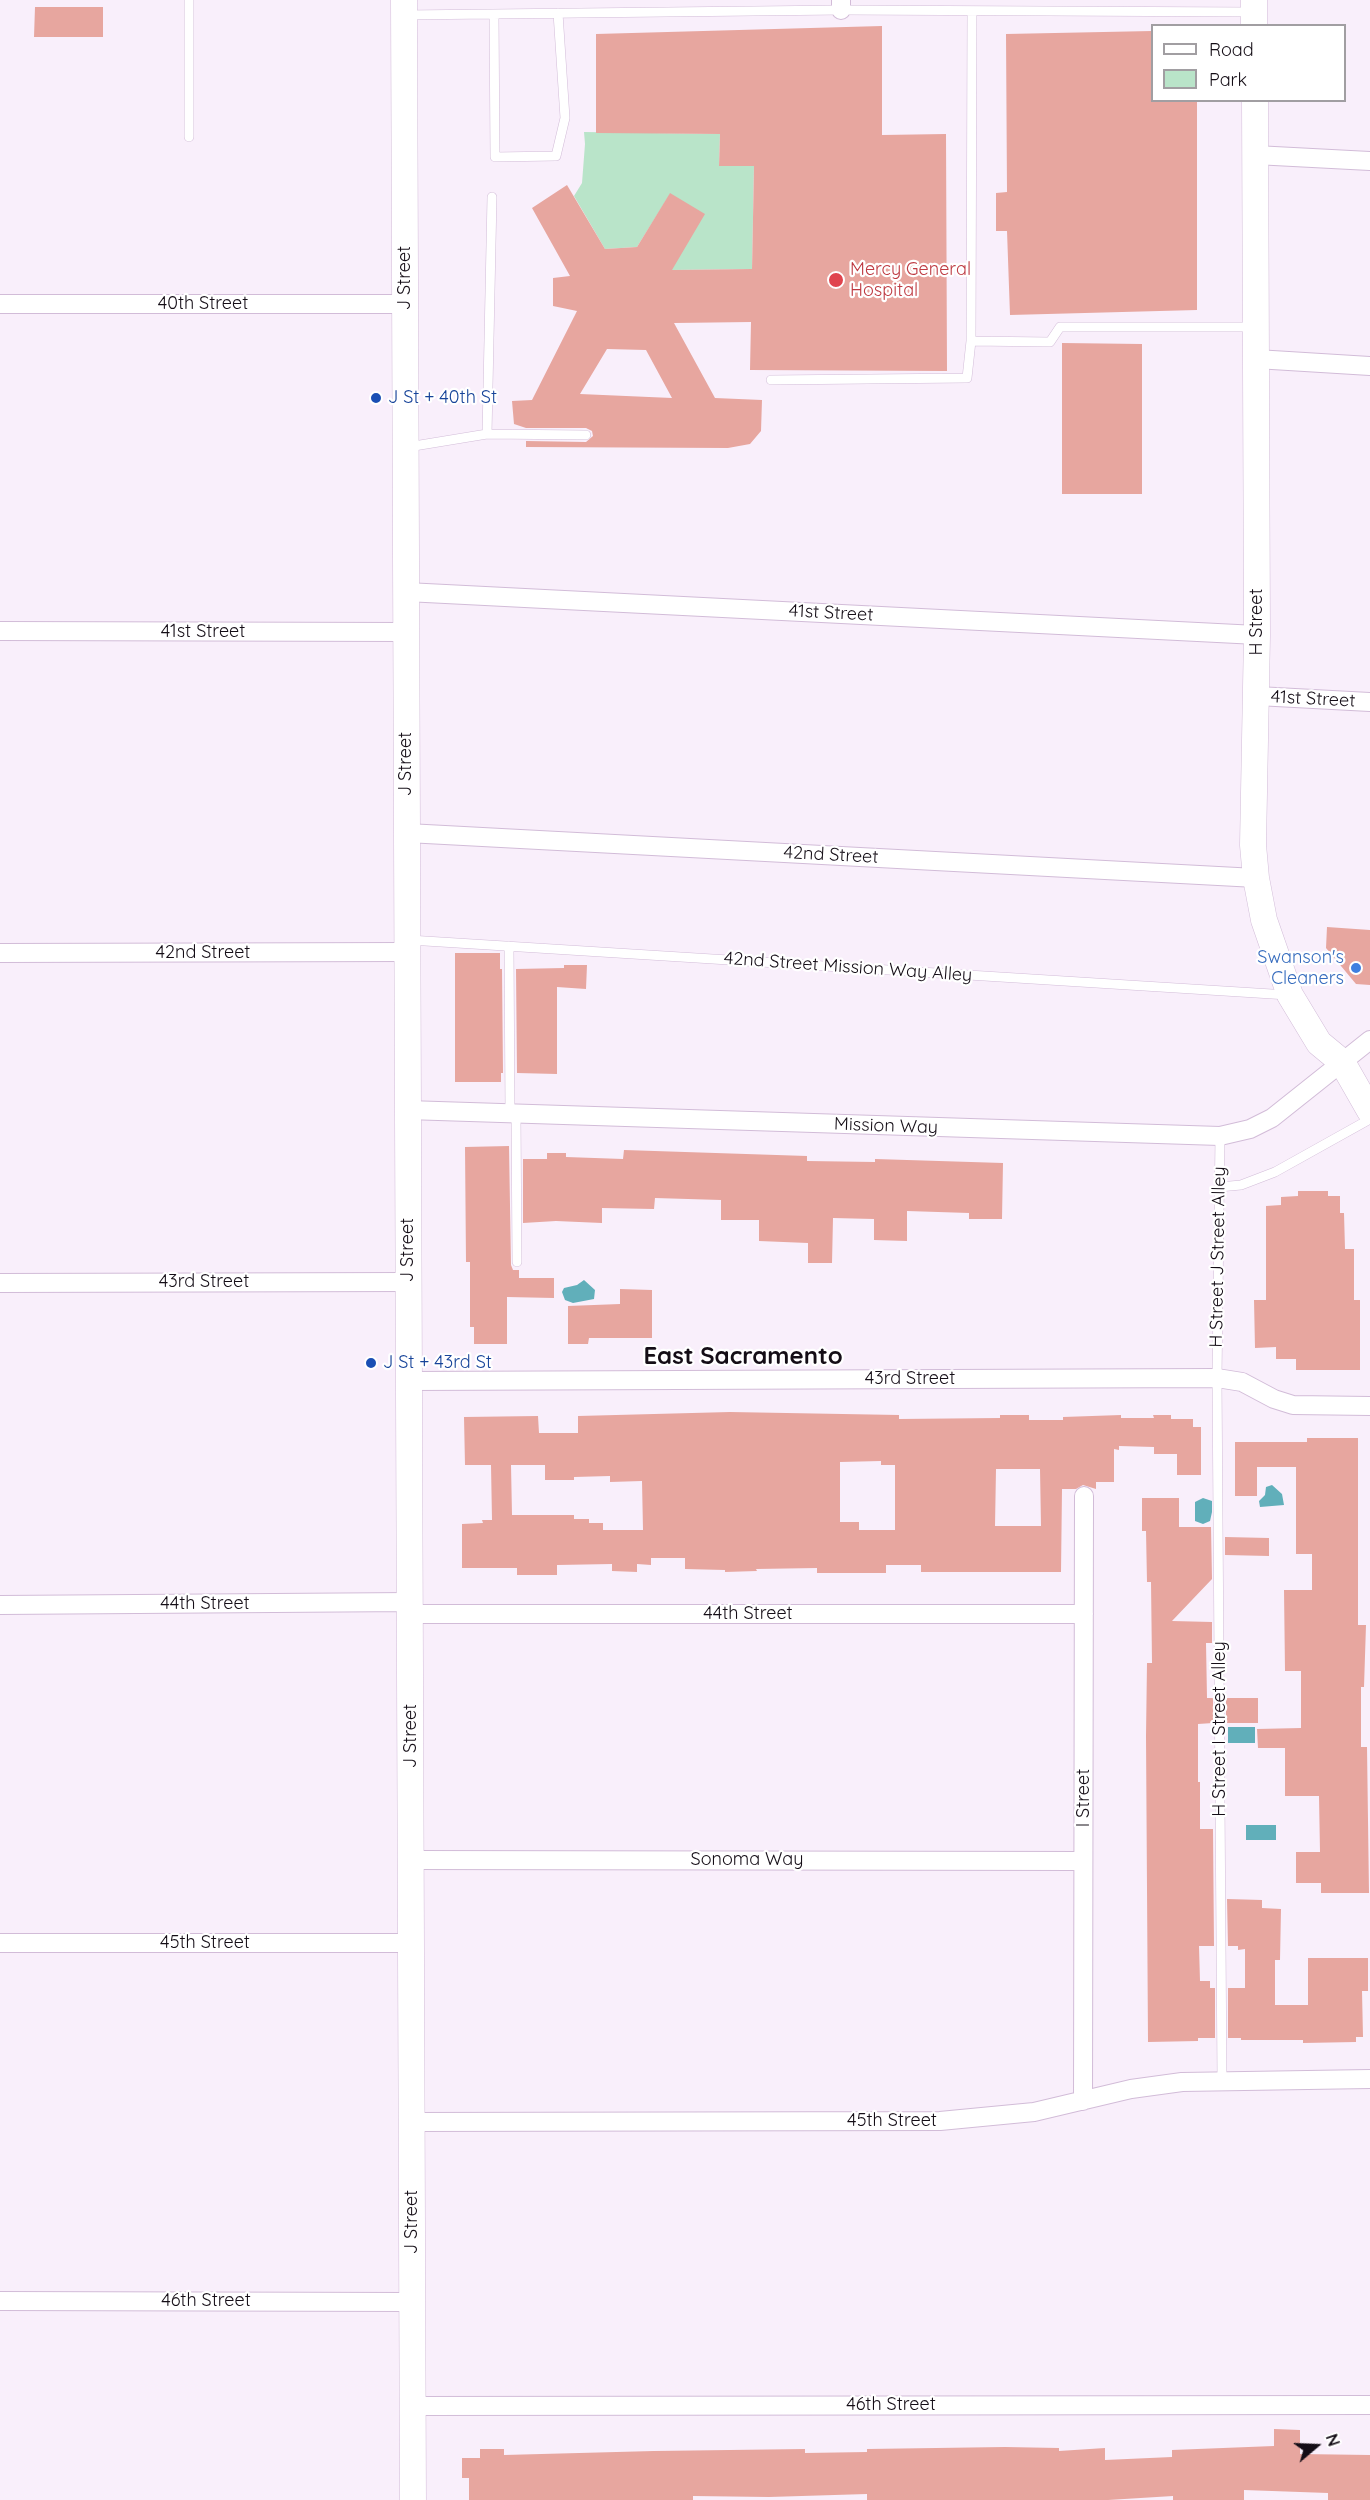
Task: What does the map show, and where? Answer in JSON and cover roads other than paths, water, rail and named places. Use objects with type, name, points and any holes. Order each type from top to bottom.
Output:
[{"type":"main road","name":"J Street","points":[[404,8],[413,2500]]},
{"type":"main road","name":"H Street","points":[[1255,102],[1257,696],[1253,819],[1256,878],[1264,920],[1290,995],[1319,1043],[1342,1062],[1370,1111]]},
{"type":"street","points":[[1255,155],[1370,162]]},
{"type":"street","name":"40th Street","points":[[0,304],[405,304]]},
{"type":"street","points":[[1256,359],[1370,366]]},
{"type":"street","name":"41st Street","points":[[406,592],[1257,635]]},
{"type":"street","name":"41st Street","points":[[0,632],[406,632]]},
{"type":"street","name":"41st Street","points":[[1257,696],[1370,702]]},
{"type":"street","name":"42nd Street","points":[[407,833],[1256,878]]},
{"type":"street","name":"42nd Street","points":[[0,953],[407,946]]},
{"type":"street","points":[[1342,1062],[1370,1040]]},
{"type":"street","name":"Mission Way","points":[[407,1110],[1220,1136],[1251,1129],[1272,1118],[1342,1062]]},
{"type":"street","name":"43rd Street","points":[[0,1283],[408,1282]]},
{"type":"street","name":"43rd Street","points":[[409,1381],[1217,1378],[1234,1380],[1274,1399],[1293,1405],[1370,1406]]},
{"type":"street","name":"I Street","points":[[1083,2101],[1084,1496]]},
{"type":"street","name":"44th Street","points":[[0,1605],[1084,1614]]},
{"type":"street","name":"Sonoma Way","points":[[410,1860],[1083,1861]]},
{"type":"street","name":"45th Street","points":[[0,1943],[411,1943]]},
{"type":"street","name":"45th Street","points":[[411,2122],[940,2121],[1034,2112],[1162,2085],[1222,2080],[1370,2079]]},
{"type":"street","name":"46th Street","points":[[0,2301],[412,2302]]},
{"type":"street","name":"46th Street","points":[[413,2406],[1370,2405]]},
{"type":"lane","points":[[189,0],[189,137]]},
{"type":"lane","points":[[1048,0],[1048,11]]},
{"type":"lane","points":[[404,8],[494,14],[841,5],[972,11],[1254,13]]},
{"type":"lane","points":[[771,380],[967,378],[971,341],[972,11]]},
{"type":"lane","points":[[494,14],[495,157],[556,156],[566,118],[558,13]]},
{"type":"lane","points":[[487,434],[492,197]]},
{"type":"lane","points":[[971,341],[1050,342],[1060,327],[1256,327]]},
{"type":"lane","points":[[406,447],[487,434],[586,435]]},
{"type":"lane","name":"42nd Street Mission Way Alley","points":[[407,946],[509,946],[1290,995]]},
{"type":"lane","points":[[509,946],[517,1262]]},
{"type":"lane","points":[[1219,1187],[1241,1185],[1275,1172],[1370,1119]]},
{"type":"lane","name":"H Street J Street Alley","points":[[1217,1378],[1220,1136]]},
{"type":"lane","name":"H Street I Street Alley","points":[[1217,1378],[1222,2080]]},
{"type":"water","points":[[584,1280],[595,1290],[594,1299],[573,1303],[565,1300],[562,1292],[564,1288],[577,1285]]},
{"type":"water","points":[[1272,1485],[1282,1494],[1284,1505],[1260,1507],[1259,1501],[1265,1495],[1266,1487]]},
{"type":"water","points":[[1203,1498],[1212,1501],[1212,1512],[1210,1521],[1203,1524],[1195,1521],[1195,1502]]},
{"type":"water","points":[[1228,1727],[1255,1727],[1255,1743],[1228,1743]]},
{"type":"water","points":[[1246,1825],[1276,1825],[1276,1840],[1246,1840]]},
{"type":"place","name":"Mercy General Hospital","points":[[836,280]]},
{"type":"place","name":"J St + 40th St","points":[[376,398]]},
{"type":"place","name":"Swanson's Cleaners","points":[[1356,968]]},
{"type":"place","name":"J St + 43rd St","points":[[371,1363]]},
{"type":"district","name":"East Sacramento","points":[[743,1357]]}]
